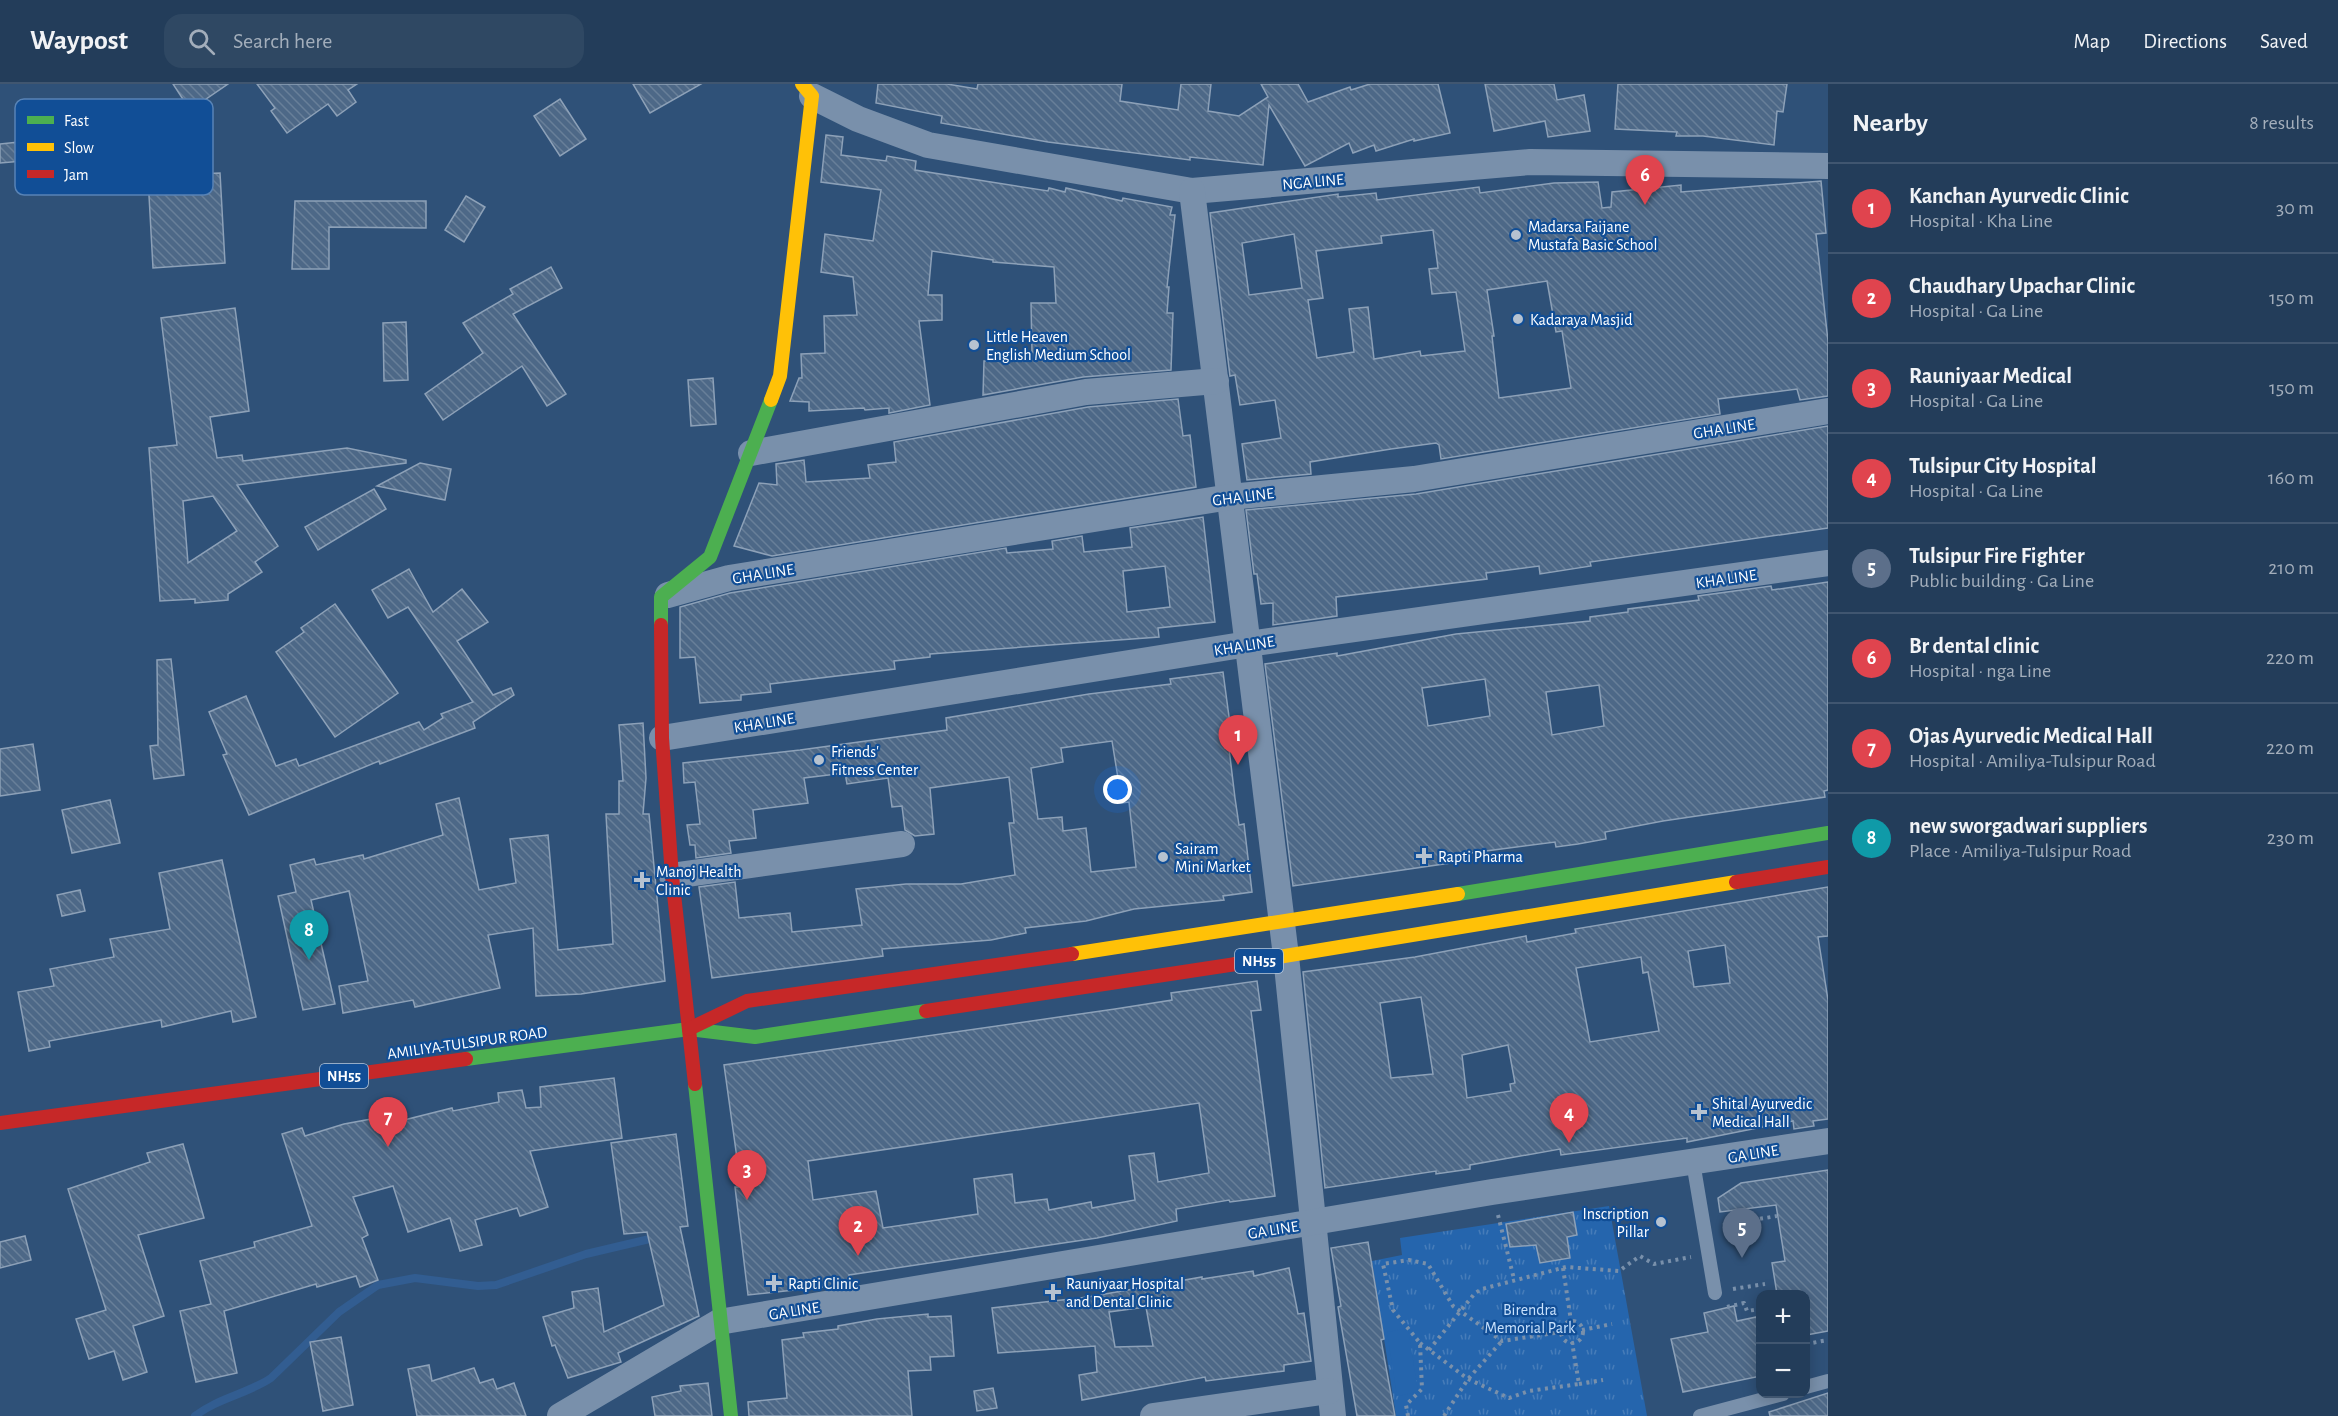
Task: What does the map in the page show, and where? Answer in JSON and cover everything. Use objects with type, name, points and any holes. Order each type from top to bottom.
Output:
[{"type":"main road","points":[[731,1416],[672,876],[662,738],[661,597],[710,557],[780,376],[807,90]]},
{"type":"main road","name":"NH55","points":[[688,1029],[747,1001],[1282,922],[1828,833]]},
{"type":"main road","name":"NH55","points":[[688,1029],[755,1037],[1286,956],[1828,867]]},
{"type":"main road","name":"AMILIYA-TULSIPUR ROAD","points":[[0,1123],[688,1029]]},
{"type":"street","name":"NGA LINE","points":[[807,90],[858,119],[928,145],[1192,191],[1530,162],[1828,166]]},
{"type":"street","points":[[1192,191],[1286,956],[1333,1416]]},
{"type":"street","points":[[751,453],[1086,392],[1215,381]]},
{"type":"street","name":"GHA LINE","points":[[661,597],[729,578],[1230,497],[1414,479],[1828,411]]},
{"type":"street","name":"KHA LINE","points":[[662,738],[1248,644],[1828,563]]},
{"type":"street","points":[[672,876],[902,844]]},
{"type":"street","name":"GA LINE","points":[[719,1322],[1492,1192],[1828,1141]]},
{"type":"street","points":[[560,1416],[719,1322]]},
{"type":"street","points":[[1153,1416],[1329,1391]]},
{"type":"lane","points":[[1693,1162],[1716,1293]]},
{"type":"lane","points":[[1810,1386],[1828,1381]]},
{"type":"lane","points":[[1700,1416],[1768,1398]]},
{"type":"path","points":[[1492,1192],[1514,1279]]},
{"type":"path","points":[[1704,1227],[1777,1216]]},
{"type":"path","points":[[1429,1350],[1475,1293],[1514,1279],[1563,1268],[1619,1271],[1640,1256],[1654,1264],[1709,1253]]},
{"type":"path","points":[[1502,1341],[1461,1313],[1448,1298],[1428,1264],[1409,1260],[1383,1264],[1393,1310],[1419,1343],[1468,1379],[1509,1398],[1529,1391],[1603,1380]]},
{"type":"path","points":[[1563,1268],[1571,1321]]},
{"type":"path","points":[[1756,1310],[1747,1311],[1744,1303],[1718,1309],[1716,1293],[1765,1284]]},
{"type":"path","points":[[1571,1321],[1579,1323],[1582,1330],[1580,1339],[1572,1342],[1565,1340],[1561,1332],[1564,1324],[1571,1321]]},
{"type":"path","points":[[1582,1330],[1612,1324]]},
{"type":"path","points":[[1444,1416],[1468,1379],[1502,1341],[1561,1332]]},
{"type":"path","points":[[1810,1343],[1828,1340]]},
{"type":"path","points":[[1572,1342],[1579,1384]]},
{"type":"path","points":[[1408,1416],[1406,1405],[1422,1389],[1419,1343]]},
{"type":"green space","name":"Birendra Memorial Park","points":[[1609,1206],[1647,1416],[1396,1416],[1372,1261],[1402,1255],[1400,1238]]},
{"type":"green space","points":[[1408,1328],[1418,1392],[1397,1396],[1387,1332]]},
{"type":"building","points":[[173,84],[228,84],[206,99],[183,99]]},
{"type":"building","points":[[257,84],[357,84],[348,90],[356,102],[337,116],[328,104],[287,133],[271,111],[275,108]]},
{"type":"building","points":[[633,84],[701,84],[650,113]]},
{"type":"building","points":[[878,84],[947,84],[977,89],[978,84],[1122,84],[1120,101],[1178,110],[1181,84],[1211,84],[1208,111],[1239,116],[1268,97],[1261,84],[1298,84],[1308,102],[1350,87],[1351,90],[1370,84],[1438,84],[1450,133],[1414,141],[1414,139],[1376,151],[1374,145],[1353,153],[1349,143],[1305,166],[1269,105],[1263,165],[1190,157],[1190,160],[1048,142],[941,123],[942,116],[876,103]]},
{"type":"building","points":[[1485,84],[1554,84],[1557,100],[1584,95],[1590,131],[1548,137],[1545,121],[1494,131]]},
{"type":"building","points":[[1618,84],[1787,84],[1783,112],[1777,111],[1774,145],[1703,136],[1676,136],[1677,132],[1615,129]]},
{"type":"building","points":[[560,99],[586,139],[560,156],[534,116]]},
{"type":"building","points":[[826,135],[843,137],[841,155],[886,161],[887,156],[916,161],[915,170],[1048,191],[1049,188],[1065,192],[1066,188],[1122,201],[1123,198],[1172,207],[1170,215],[1175,215],[1167,287],[1169,287],[1167,313],[1173,313],[1171,370],[1083,377],[983,395],[984,361],[1023,361],[1023,352],[1032,352],[1031,303],[1056,303],[1054,267],[993,262],[993,260],[932,251],[928,295],[942,295],[942,320],[919,321],[930,405],[889,413],[889,408],[809,411],[809,402],[790,401],[799,378],[802,378],[801,354],[825,353],[824,316],[857,315],[853,277],[821,272],[825,234],[873,241],[881,190],[821,182]]},
{"type":"building","points":[[15,142],[15,162],[0,163],[0,144]]},
{"type":"building","points":[[213,173],[220,173],[225,263],[153,268],[149,195],[213,195]]},
{"type":"building","points":[[1821,181],[1826,233],[1816,234],[1828,341],[1828,396],[1800,400],[1797,389],[1718,399],[1720,414],[1441,459],[1439,445],[1436,443],[1391,449],[1310,462],[1311,474],[1247,480],[1242,444],[1281,438],[1275,400],[1240,405],[1235,375],[1230,376],[1210,213],[1338,194],[1338,197],[1376,193],[1377,200],[1479,187],[1480,193],[1554,183],[1598,182],[1602,208],[1611,207],[1612,192],[1681,185],[1681,192]],"holes":[[[1433,230],[1438,268],[1429,269],[1432,294],[1456,292],[1465,351],[1421,356],[1420,351],[1374,359],[1368,307],[1349,309],[1354,352],[1317,358],[1308,300],[1323,298],[1316,251],[1382,243],[1381,236]],[[1294,234],[1302,288],[1249,295],[1242,243]],[[1547,281],[1556,332],[1562,331],[1571,388],[1499,398],[1492,336],[1494,336],[1487,290]]]},
{"type":"building","points":[[466,196],[485,207],[464,242],[445,230]]},
{"type":"building","points":[[295,201],[426,201],[426,228],[329,227],[329,269],[292,269]]},
{"type":"building","points":[[551,267],[562,288],[513,314],[566,394],[547,406],[522,366],[443,420],[425,394],[483,353],[463,323],[513,294],[510,289]]},
{"type":"building","points":[[235,308],[249,411],[210,417],[217,458],[242,455],[243,461],[347,448],[406,460],[406,463],[237,485],[278,546],[255,562],[262,572],[228,594],[228,600],[195,603],[195,599],[160,601],[149,448],[177,445],[161,318]],"holes":[[[213,496],[237,531],[188,563],[183,501]]]},
{"type":"building","points":[[406,322],[408,380],[384,381],[383,323]]},
{"type":"building","points":[[713,378],[716,424],[691,426],[688,380]]},
{"type":"building","points":[[1178,399],[1183,436],[1190,435],[1196,487],[772,556],[734,546],[759,483],[777,485],[776,464],[804,460],[806,482],[870,478],[868,465],[896,462],[894,442],[1088,407]]},
{"type":"building","points":[[1828,426],[1828,528],[1590,562],[1591,566],[1540,574],[1539,566],[1486,573],[1487,579],[1336,597],[1337,616],[1273,625],[1273,603],[1261,604],[1257,574],[1254,574],[1246,510],[1416,494]]},
{"type":"building","points":[[420,463],[451,469],[445,500],[377,486]]},
{"type":"building","points":[[374,489],[386,509],[318,550],[305,527]]},
{"type":"building","points":[[1203,517],[1215,622],[1158,628],[1159,637],[930,654],[930,657],[894,661],[895,669],[770,684],[771,692],[741,695],[741,700],[700,703],[695,657],[680,658],[680,607],[730,593],[1006,548],[1007,553],[1053,549],[1052,541],[1082,536],[1084,552],[1132,547],[1130,528]],"holes":[[[1165,566],[1170,607],[1127,612],[1123,571]]]},
{"type":"building","points":[[409,569],[433,612],[462,589],[488,622],[457,641],[493,695],[511,688],[514,695],[473,722],[475,728],[380,764],[379,761],[249,815],[223,755],[227,754],[209,712],[246,696],[276,766],[296,759],[299,766],[419,722],[424,730],[443,718],[441,714],[473,702],[408,607],[388,618],[372,590]]},
{"type":"building","points":[[1828,582],[1828,790],[1824,791],[1825,797],[1605,832],[1606,839],[1578,844],[1556,847],[1555,842],[1463,854],[1464,861],[1293,886],[1265,664],[1337,653],[1337,656],[1456,634],[1590,621],[1590,617],[1628,612],[1628,609],[1699,600],[1698,596],[1771,586],[1772,590]],"holes":[[[1485,679],[1490,716],[1428,726],[1422,688]],[[1599,685],[1604,726],[1552,735],[1546,692]]]},
{"type":"building","points":[[335,604],[398,693],[335,737],[276,652],[304,632],[301,628]]},
{"type":"building","points":[[171,659],[184,775],[154,779],[150,746],[158,745],[157,660]]},
{"type":"building","points":[[1223,672],[1232,739],[1228,740],[1235,798],[1239,825],[1244,824],[1252,892],[1223,896],[1224,900],[1134,909],[1086,921],[1025,928],[1026,933],[991,940],[882,949],[883,956],[712,978],[699,887],[735,882],[739,918],[790,913],[792,932],[862,925],[856,889],[906,884],[961,884],[1015,875],[1009,823],[1014,823],[1009,777],[930,788],[934,834],[915,836],[905,830],[902,806],[892,807],[888,778],[847,784],[845,773],[804,778],[808,803],[753,810],[756,838],[729,841],[731,853],[696,858],[695,845],[690,845],[687,825],[700,824],[695,782],[684,783],[683,763],[947,730],[946,718],[1089,694],[1171,684],[1170,679]],"holes":[[[1112,741],[1122,803],[1129,802],[1136,867],[1091,872],[1086,828],[1063,831],[1062,817],[1038,819],[1031,768],[1063,762],[1061,748]]]},
{"type":"building","points":[[643,723],[646,778],[643,814],[649,814],[665,981],[581,994],[536,996],[533,928],[488,935],[500,988],[415,1007],[413,1000],[343,1013],[339,986],[368,981],[349,891],[311,900],[335,1004],[303,1010],[278,896],[296,892],[290,865],[314,859],[316,865],[363,855],[364,859],[443,835],[436,804],[459,798],[479,890],[516,883],[510,839],[548,835],[558,950],[613,944],[606,814],[619,814],[619,781],[623,781],[619,725]]},
{"type":"building","points":[[33,744],[40,790],[0,796],[0,749]]},
{"type":"building","points":[[110,800],[120,843],[72,853],[62,810]]},
{"type":"building","points":[[222,860],[256,1017],[233,1022],[231,1011],[162,1027],[161,1020],[49,1041],[50,1047],[29,1051],[18,992],[54,986],[50,969],[114,957],[110,939],[170,929],[159,873]]},
{"type":"building","points":[[1828,887],[1828,936],[1818,937],[1828,1000],[1828,1119],[1813,1121],[1814,1126],[1794,1129],[1793,1121],[1687,1142],[1687,1138],[1561,1155],[1560,1149],[1470,1165],[1470,1169],[1436,1174],[1436,1171],[1325,1188],[1303,972],[1415,957],[1526,936],[1527,942],[1576,933],[1575,929]],"holes":[[[1725,945],[1730,983],[1694,987],[1688,951]],[[1641,957],[1643,973],[1648,972],[1659,1031],[1590,1042],[1576,968]],[[1421,997],[1433,1074],[1391,1078],[1380,1003]],[[1508,1045],[1515,1083],[1510,1084],[1511,1091],[1467,1098],[1462,1055]]]},
{"type":"building","points":[[80,890],[85,911],[62,916],[57,895]]},
{"type":"building","points":[[1257,981],[1261,1010],[1251,1011],[1275,1196],[1230,1202],[1229,1200],[1176,1209],[1177,1221],[1097,1238],[849,1275],[850,1284],[748,1295],[735,1187],[741,1187],[724,1065],[1172,1000],[1171,993]],"holes":[[[1199,1103],[1209,1173],[1158,1182],[1154,1153],[1129,1156],[1135,1200],[1092,1208],[1091,1202],[1049,1210],[1047,1199],[1015,1203],[1012,1174],[974,1179],[978,1214],[883,1228],[876,1191],[813,1200],[808,1161]]]},
{"type":"building","points":[[614,1078],[622,1138],[530,1151],[548,1207],[520,1216],[517,1208],[475,1220],[482,1245],[460,1251],[450,1218],[408,1232],[393,1186],[353,1197],[368,1235],[362,1238],[378,1280],[360,1287],[356,1276],[317,1287],[316,1284],[224,1311],[237,1373],[196,1382],[180,1311],[211,1304],[200,1261],[255,1247],[254,1242],[312,1226],[282,1134],[302,1128],[305,1136],[344,1124],[377,1118],[377,1121],[399,1116],[400,1121],[452,1108],[453,1111],[499,1102],[498,1093],[522,1090],[526,1108],[541,1107],[540,1087]]},
{"type":"building","points":[[676,1134],[688,1226],[680,1227],[699,1316],[618,1353],[621,1362],[568,1378],[555,1345],[552,1346],[543,1317],[574,1308],[572,1292],[598,1288],[604,1332],[664,1305],[647,1232],[624,1234],[611,1143]]},
{"type":"building","points":[[183,1144],[204,1218],[138,1235],[164,1316],[133,1326],[147,1372],[123,1380],[114,1351],[89,1359],[76,1319],[106,1310],[68,1189],[150,1162],[147,1153]]},
{"type":"building","points":[[1828,1170],[1828,1331],[1810,1334],[1810,1290],[1776,1290],[1772,1263],[1785,1261],[1776,1205],[1720,1212],[1718,1198],[1741,1183]]},
{"type":"building","points":[[1573,1212],[1577,1235],[1567,1237],[1570,1258],[1540,1263],[1536,1245],[1510,1247],[1506,1224]]},
{"type":"building","points":[[25,1236],[31,1260],[0,1268],[0,1242]]},
{"type":"building","points":[[1368,1242],[1384,1339],[1381,1340],[1395,1416],[1357,1416],[1338,1307],[1341,1306],[1331,1248]]},
{"type":"building","points":[[1289,1268],[1298,1314],[1304,1313],[1311,1361],[1284,1365],[1284,1371],[1206,1381],[1205,1377],[1082,1400],[1079,1375],[1097,1372],[1095,1346],[998,1353],[992,1308],[1088,1297],[1202,1277],[1202,1279],[1253,1271],[1254,1276]],"holes":[[[1146,1307],[1153,1346],[1115,1347],[1109,1312]]]},
{"type":"building","points":[[1734,1306],[1737,1321],[1756,1317],[1756,1377],[1683,1392],[1671,1339],[1708,1332],[1704,1313]]},
{"type":"building","points":[[928,1314],[928,1317],[951,1316],[954,1356],[930,1357],[931,1370],[908,1371],[912,1416],[749,1416],[748,1402],[787,1398],[782,1340],[804,1337],[803,1333],[838,1329],[838,1326],[877,1319]]},
{"type":"building","points":[[341,1337],[353,1405],[323,1411],[310,1342]]},
{"type":"building","points":[[429,1365],[432,1381],[474,1368],[480,1383],[493,1379],[497,1389],[514,1383],[526,1416],[417,1416],[408,1369]]},
{"type":"building","points":[[708,1383],[712,1416],[655,1416],[652,1397],[681,1391],[680,1386]]},
{"type":"building","points":[[993,1388],[997,1408],[977,1411],[974,1391]]},
{"type":"building","points":[[1828,1393],[1828,1416],[1770,1416],[1769,1412]]},
{"type":"waterway","points":[[195,1416],[271,1378],[339,1312],[378,1285],[415,1278],[478,1286],[496,1285],[586,1254],[658,1237]]},
{"type":"traffic: fast","points":[[661,625],[661,597],[710,557],[771,400]]},
{"type":"traffic: fast","points":[[1458,894],[1828,833]]},
{"type":"traffic: fast","points":[[466,1059],[689,1029],[755,1037],[926,1011]]},
{"type":"traffic: fast","points":[[695,1084],[731,1416]]},
{"type":"traffic: slow","points":[[771,400],[780,376],[812,96],[802,84]]},
{"type":"traffic: slow","points":[[1236,964],[1736,882]]},
{"type":"traffic: slow","points":[[1072,954],[1458,894]]},
{"type":"traffic: jam","points":[[661,625],[662,738],[672,876],[695,1084]]},
{"type":"traffic: jam","points":[[1736,882],[1828,867]]},
{"type":"traffic: jam","points":[[689,1029],[747,1001],[1072,954]]},
{"type":"traffic: jam","points":[[926,1011],[1236,964]]},
{"type":"traffic: jam","points":[[0,1123],[466,1059]]},
{"type":"place","name":"Br dental clinic","points":[[1645,205]]},
{"type":"place","name":"Madarsa Faijane Mustafa Basic School","points":[[1516,235]]},
{"type":"place","name":"Kadaraya Masjid","points":[[1518,319]]},
{"type":"place","name":"Little Heaven English Medium School","points":[[974,345]]},
{"type":"place","name":"Friends' Fitness Center","points":[[819,760]]},
{"type":"place","name":"Kanchan Ayurvedic Clinic","points":[[1238,765]]},
{"type":"place","name":"Rapti Pharma","points":[[1424,856]]},
{"type":"place","name":"Sairam Mini Market","points":[[1163,857]]},
{"type":"place","name":"Manoj Health Clinic","points":[[642,880]]},
{"type":"place","name":"new sworgadwari suppliers","points":[[309,960]]},
{"type":"place","name":"Shital Ayurvedic Medical Hall","points":[[1699,1112]]},
{"type":"place","name":"Tulsipur City Hospital","points":[[1569,1143]]},
{"type":"place","name":"Ojas Ayurvedic Medical Hall","points":[[388,1147]]},
{"type":"place","name":"Rauniyaar Medical","points":[[747,1200]]},
{"type":"place","name":"Inscription Pillar","points":[[1661,1222]]},
{"type":"place","name":"Chaudhary Upachar Clinic","points":[[858,1256]]},
{"type":"place","name":"Tulsipur Fire Fighter","points":[[1742,1258]]},
{"type":"place","name":"Rapti Clinic","points":[[774,1283]]},
{"type":"place","name":"Rauniyaar Hospital and Dental Clinic","points":[[1053,1292]]}]
